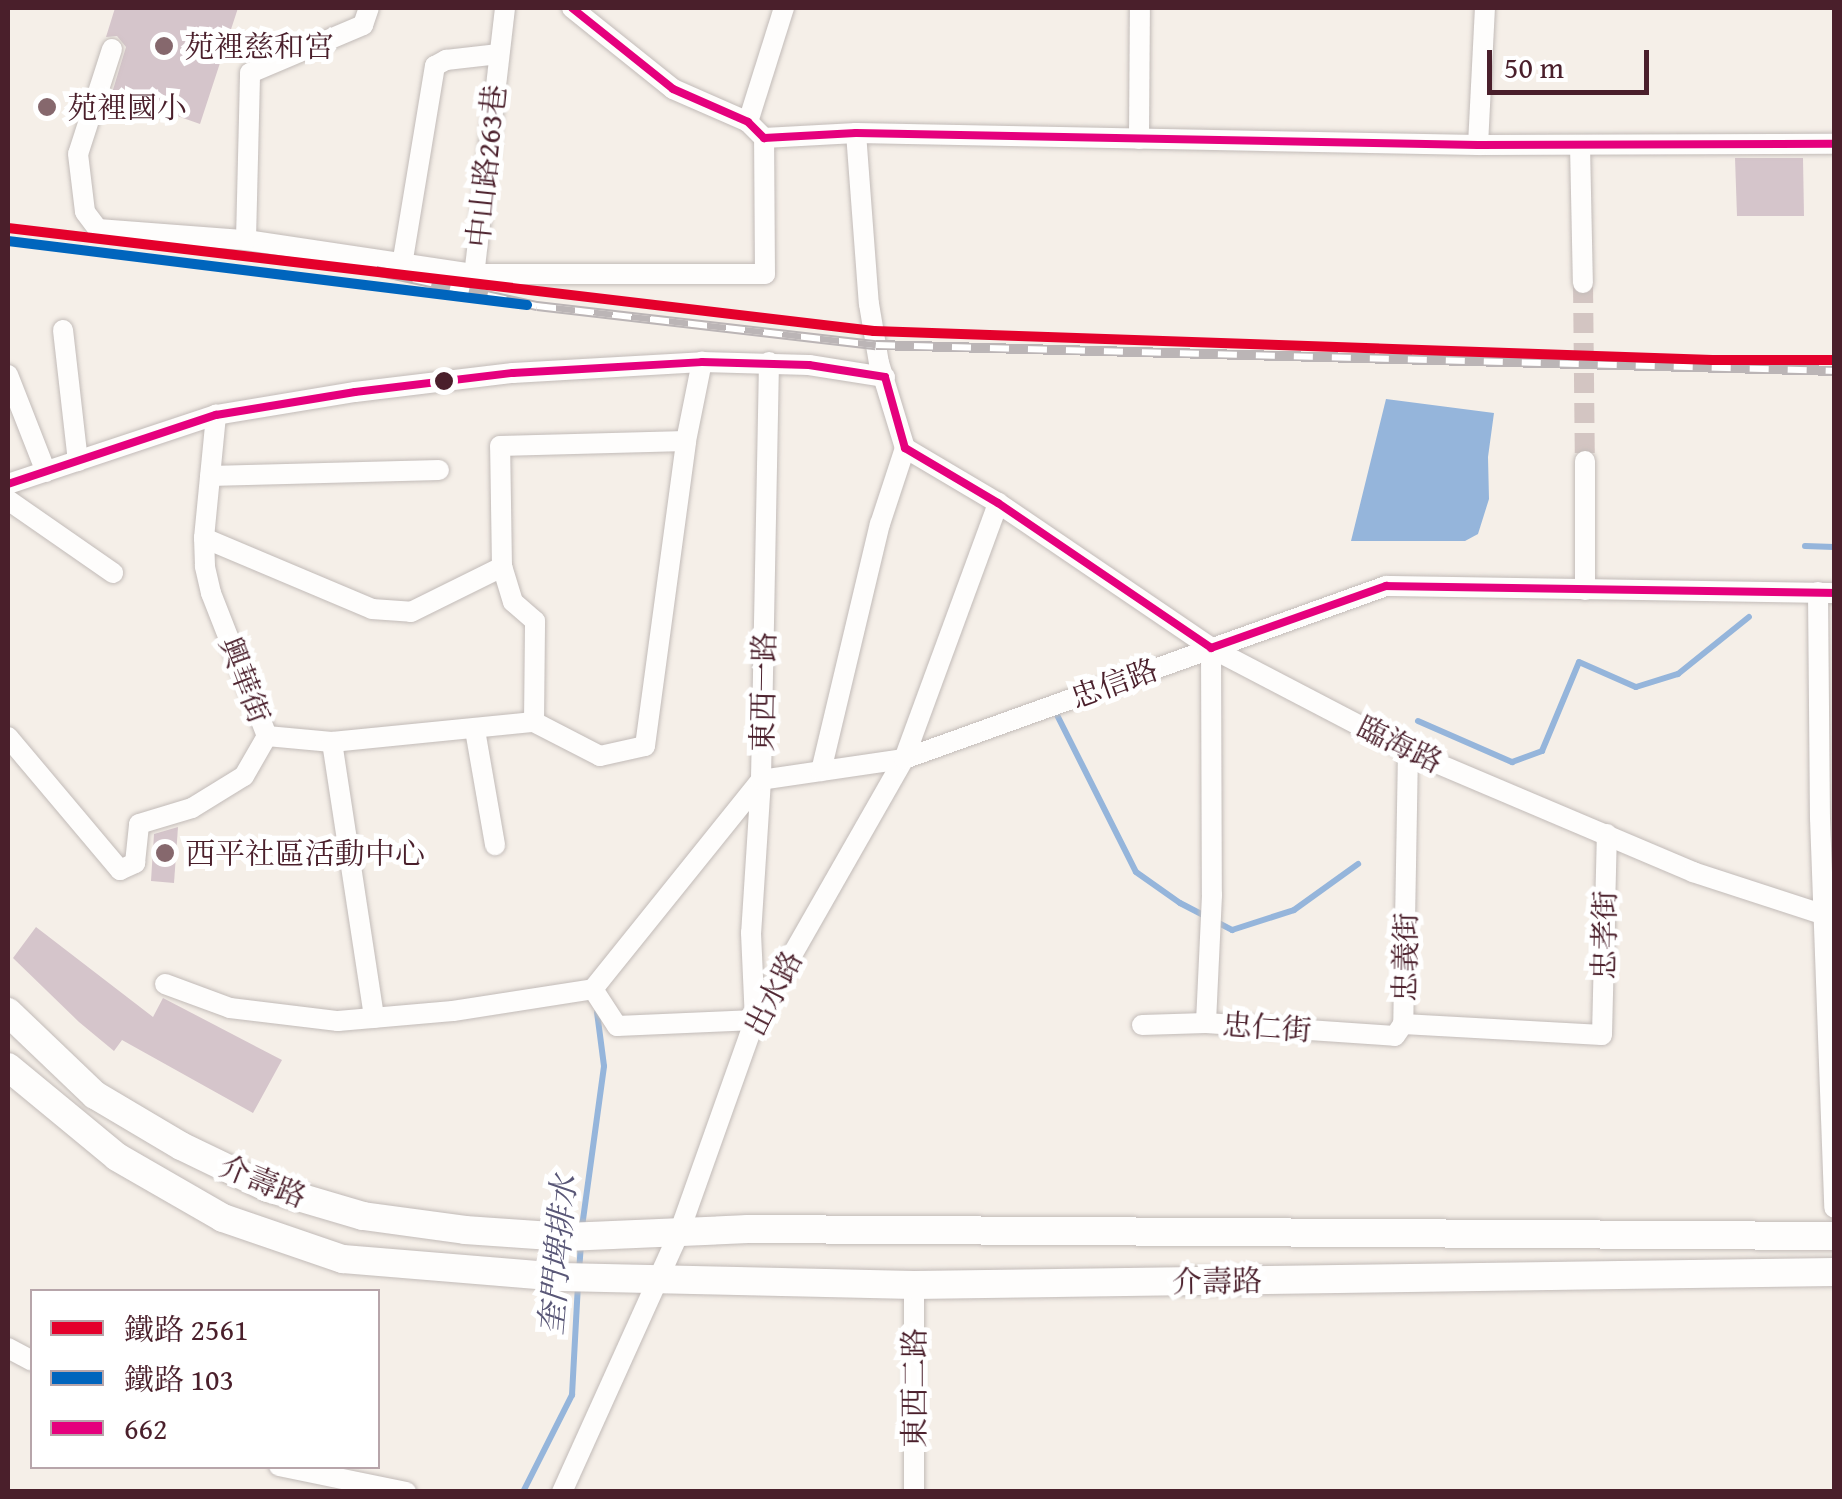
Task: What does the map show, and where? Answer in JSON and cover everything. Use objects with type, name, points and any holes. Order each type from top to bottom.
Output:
[{"type":"main road","name":"介壽路","points":[[8,1012],[95,1095],[182,1146],[268,1188],[363,1216],[465,1230],[566,1236],[768,1229],[1834,1236]]},
{"type":"main road","name":"介壽路","points":[[8,1067],[117,1157],[223,1218],[343,1260],[562,1277],[914,1285],[1834,1272]]},
{"type":"street","points":[[246,240],[250,73],[363,25],[370,8]]},
{"type":"street","name":"中山路263巷","points":[[505,8],[474,274],[765,274],[764,138]]},
{"type":"street","points":[[572,8],[673,88],[748,122],[764,138],[856,133],[1478,146],[1834,144]]},
{"type":"street","points":[[748,122],[784,8]]},
{"type":"street","points":[[1138,139],[1140,8]]},
{"type":"street","points":[[1478,146],[1485,8]]},
{"type":"street","points":[[112,49],[78,154],[86,212],[98,229],[246,240],[474,274]]},
{"type":"street","points":[[402,265],[435,66],[446,60],[499,54]]},
{"type":"street","points":[[821,771],[880,524],[905,448],[884,377],[866,279],[856,133]]},
{"type":"street","points":[[1580,145],[1583,283]]},
{"type":"street","points":[[62,330],[78,461]]},
{"type":"street","points":[[8,484],[216,415],[355,392],[513,373],[702,362],[770,362],[884,377]]},
{"type":"street","points":[[267,736],[332,742],[534,722],[600,756],[646,746],[686,441],[702,362]]},
{"type":"street","name":"東西一路","points":[[755,1020],[751,933],[761,780],[770,362]]},
{"type":"street","points":[[8,375],[46,472]]},
{"type":"street","name":"興華街","points":[[8,736],[120,870],[135,863],[140,824],[192,808],[244,776],[267,736],[211,593],[204,538],[216,415]]},
{"type":"street","points":[[534,722],[535,622],[512,602],[502,568],[500,446],[686,441]]},
{"type":"street","name":"臨海路","points":[[905,448],[998,503],[1211,648],[1408,751],[1693,872],[1831,917]]},
{"type":"street","points":[[1585,461],[1585,590]]},
{"type":"street","points":[[210,476],[439,470]]},
{"type":"street","points":[[8,500],[114,572]]},
{"type":"street","name":"出水路","points":[[562,1492],[643,1314],[654,1279],[679,1232],[755,1020],[904,759],[998,503]]},
{"type":"street","points":[[204,538],[372,609],[411,612],[502,568]]},
{"type":"street","name":"忠信路","points":[[761,780],[904,759],[1386,586],[1826,593]]},
{"type":"street","points":[[1826,593],[1820,818],[1831,917],[1834,1208]]},
{"type":"street","name":"忠仁街","points":[[1211,648],[1212,894],[1206,1023],[1395,1036],[1404,1024]]},
{"type":"street","points":[[475,730],[495,845]]},
{"type":"street","points":[[332,742],[374,1018]]},
{"type":"street","name":"忠義街","points":[[1408,751],[1404,1024],[1602,1035]]},
{"type":"street","points":[[165,984],[230,1008],[338,1022],[593,989],[761,780]]},
{"type":"street","name":"忠孝街","points":[[1602,1035],[1606,834]]},
{"type":"street","points":[[593,989],[618,1026],[755,1020]]},
{"type":"street","points":[[1142,1026],[1206,1023]]},
{"type":"street","name":"東西二路","points":[[914,1285],[914,1492]]},
{"type":"street","points":[[8,1348],[30,1361]]},
{"type":"street","points":[[294,1469],[406,1492]]},
{"type":"water","points":[[1386,399],[1494,413],[1488,457],[1489,499],[1478,534],[1465,541],[1351,541]]},
{"type":"building","name":"苑裡慈和宮","points":[[115,8],[238,8],[200,124],[112,93],[126,47],[117,36],[106,37]]},
{"type":"building","points":[[1735,158],[1803,158],[1804,216],[1737,216]]},
{"type":"building","name":"西平社區活動中心","points":[[178,827],[174,883],[151,881],[154,834]]},
{"type":"building","points":[[36,927],[153,1017],[163,998],[282,1060],[253,1113],[122,1040],[114,1051],[79,1022],[13,958]]},
{"type":"waterway","name":"奎門埤排水","points":[[1805,546],[1834,547]]},
{"type":"waterway","name":"奎門埤排水","points":[[1418,721],[1512,762],[1542,751],[1579,662],[1636,687],[1678,674],[1749,617]]},
{"type":"waterway","name":"奎門埤排水","points":[[1054,709],[1136,872],[1180,903],[1232,930],[1294,910],[1358,864]]},
{"type":"waterway","name":"奎門埤排水","points":[[582,1227],[604,1066],[597,1012]]},
{"type":"waterway","name":"奎門埤排水","points":[[579,1272],[581,1245]]},
{"type":"waterway","name":"奎門埤排水","points":[[523,1492],[572,1395],[578,1285]]},
{"type":"tunnel","points":[[1583,283],[1585,461]]},
{"type":"railway","points":[[376,271],[537,306],[876,345],[1834,371]]},
{"type":"rail line","name":"2561","points":[[8,228],[874,331],[1712,360],[1834,360]]},
{"type":"rail line","name":"103","points":[[8,241],[527,305]]},
{"type":"transit line","name":"662","points":[[572,8],[673,89],[748,122],[764,138],[856,133],[1478,145],[1834,144]]},
{"type":"transit line","name":"662","points":[[8,484],[216,415],[355,392],[513,373],[702,362],[809,365],[885,377]]},
{"type":"transit line","name":"662","points":[[885,377],[905,448],[998,503],[1211,648]]},
{"type":"transit line","name":"662","points":[[1211,648],[1386,586],[1834,593]]},
{"type":"place","name":"苑裡慈和宮","points":[[164,46]]},
{"type":"place","name":"苑裡國小","points":[[47,107]]},
{"type":"place","name":"西平社區活動中心","points":[[165,853]]}]
